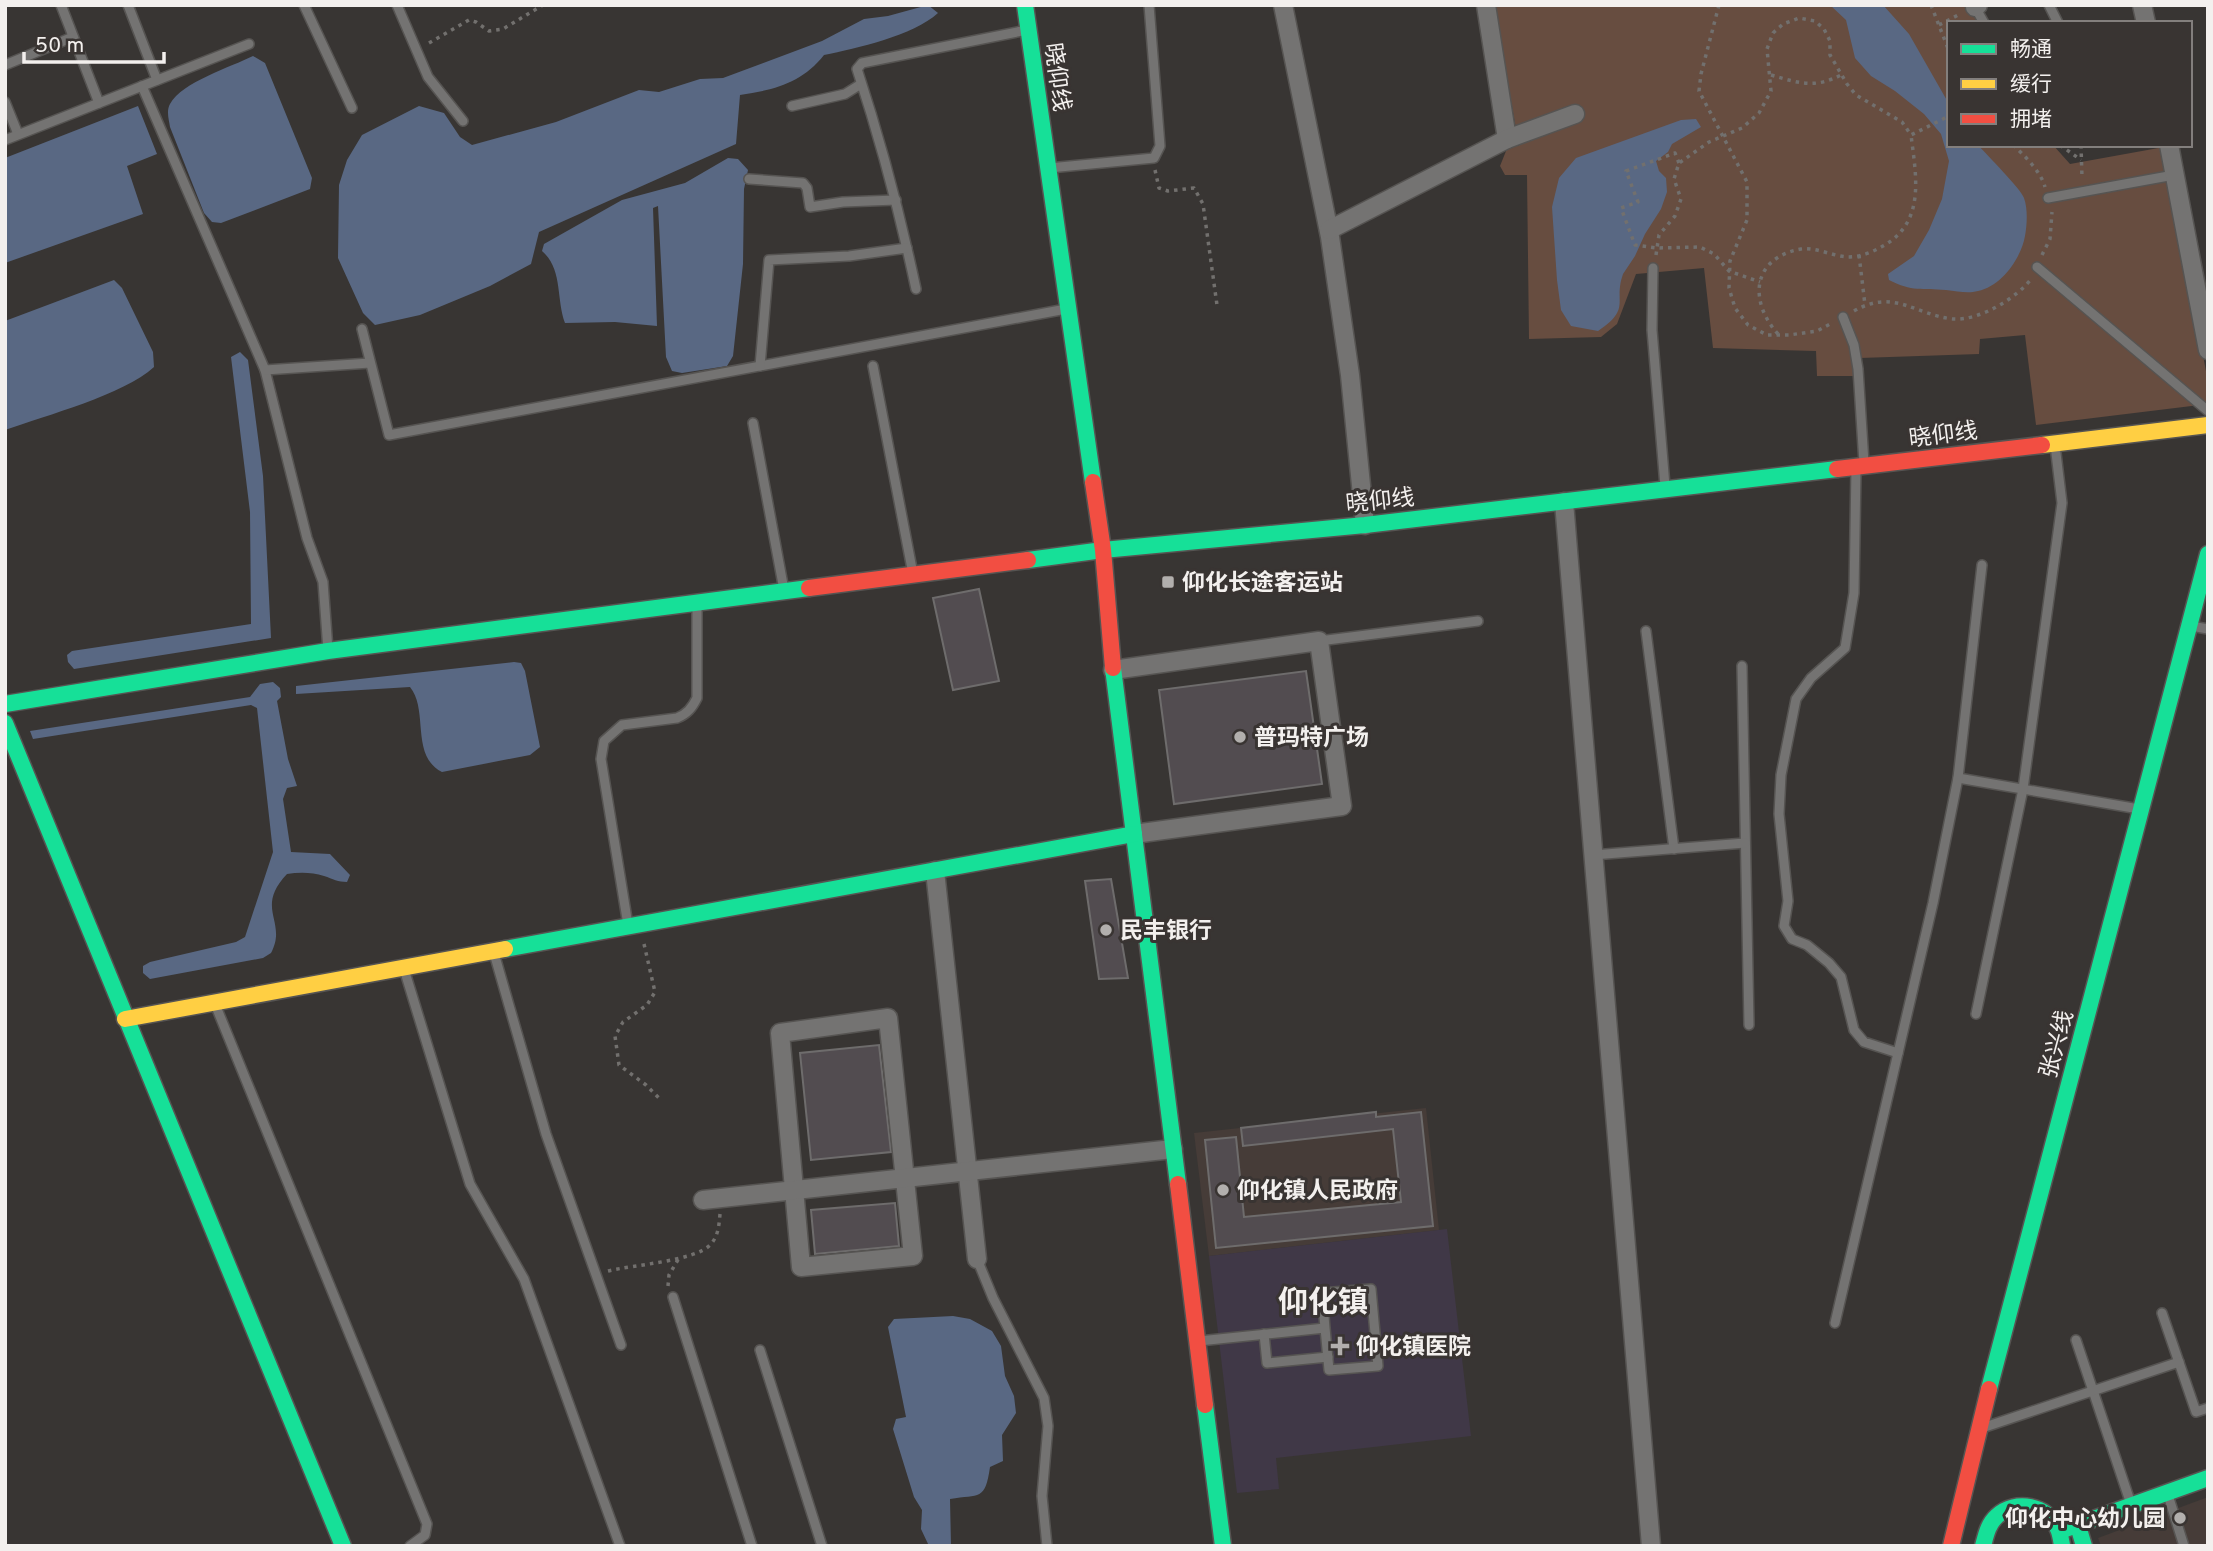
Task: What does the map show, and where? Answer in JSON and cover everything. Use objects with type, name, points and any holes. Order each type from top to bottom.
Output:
[{"type":"street","name":"晓仰线","points":[[1025,5],[1103,550],[1365,525],[2208,425]]},
{"type":"street","points":[[1283,5],[1329,230],[1350,375],[1365,525]]},
{"type":"street","points":[[1486,5],[1507,139]]},
{"type":"street","points":[[1329,230],[1507,139],[1575,114]]},
{"type":"street","points":[[2169,147],[2208,351]]},
{"type":"street","points":[[1564,502],[1651,1546]]},
{"type":"street","points":[[5,704],[328,651],[1103,550],[1113,670],[1223,1546]]},
{"type":"street","name":"张兴线","points":[[1951,1546],[2208,554]]},
{"type":"street","points":[[125,1018],[1134,834],[1342,806],[1319,641],[1113,670]]},
{"type":"street","points":[[5,723],[343,1546]]},
{"type":"street","points":[[935,871],[976,1259]]},
{"type":"street","points":[[888,1018],[913,1256],[801,1267],[794,1190],[780,1033],[888,1018]]},
{"type":"street","points":[[712,1199],[1173,1149]]},
{"type":"street","points":[[1983,1546],[1984,1533],[1993,1519],[2006,1509],[2022,1505],[2036,1508],[2049,1516],[2061,1538],[2078,1526],[2208,1478]]},
{"type":"street","points":[[2078,1526],[2084,1546]]},
{"type":"lane","points":[[61,5],[99,103]]},
{"type":"lane","points":[[304,5],[352,108]]},
{"type":"lane","points":[[397,5],[428,77],[463,121]]},
{"type":"lane","points":[[1048,169],[1154,158],[1160,146],[1149,5]]},
{"type":"lane","points":[[2049,5],[2057,21]]},
{"type":"lane","points":[[132,6],[157,80]]},
{"type":"lane","points":[[916,289],[896,200],[857,69],[862,63],[1029,30]]},
{"type":"lane","points":[[5,65],[73,37]]},
{"type":"lane","points":[[5,140],[249,44]]},
{"type":"lane","points":[[792,106],[845,94],[862,84]]},
{"type":"lane","points":[[142,86],[265,370],[307,537],[323,582],[328,651]]},
{"type":"lane","points":[[5,102],[18,134]]},
{"type":"lane","points":[[2048,198],[2174,175]]},
{"type":"lane","points":[[749,179],[803,183],[807,187],[810,207],[843,202],[896,200]]},
{"type":"lane","points":[[760,366],[769,260],[849,256],[907,248]]},
{"type":"lane","points":[[2037,267],[2208,411]]},
{"type":"lane","points":[[1653,268],[1652,330],[1665,489]]},
{"type":"lane","points":[[362,329],[388,435],[1067,308]]},
{"type":"lane","points":[[1843,317],[1854,345],[1858,369],[1860,466],[1854,593],[1845,648],[1811,678],[1796,699],[1781,775],[1779,814],[1788,901],[1784,926],[1792,939],[1815,951],[1841,977],[1854,1030],[1864,1042],[1898,1053]]},
{"type":"lane","points":[[265,370],[370,363]]},
{"type":"lane","points":[[873,366],[913,575]]},
{"type":"lane","points":[[753,423],[784,592]]},
{"type":"lane","points":[[1976,1014],[2023,789],[2062,503],[2055,443]]},
{"type":"lane","points":[[1835,1323],[1933,903],[1958,778],[1982,565]]},
{"type":"lane","points":[[634,926],[601,759],[604,741],[622,725],[677,718],[693,707],[697,698],[696,603]]},
{"type":"lane","points":[[1319,641],[1478,621]]},
{"type":"lane","points":[[2189,626],[2208,629]]},
{"type":"lane","points":[[1646,631],[1674,849]]},
{"type":"lane","points":[[1742,666],[1749,1025]]},
{"type":"lane","points":[[1958,778],[2141,810]]},
{"type":"lane","points":[[1594,855],[1745,843]]},
{"type":"lane","points":[[494,951],[546,1134],[621,1345]]},
{"type":"lane","points":[[404,968],[470,1184],[524,1279],[620,1546]]},
{"type":"lane","points":[[214,1002],[427,1524],[425,1535],[410,1546]]},
{"type":"lane","points":[[976,1259],[1044,1398],[1048,1426],[1042,1496],[1047,1546]]},
{"type":"lane","points":[[1371,1289],[1378,1366],[1329,1370],[1325,1328],[1322,1293],[1371,1289]]},
{"type":"lane","points":[[673,1297],[752,1546]]},
{"type":"lane","points":[[2162,1313],[2196,1412],[2208,1408]]},
{"type":"lane","points":[[1197,1341],[1325,1328]]},
{"type":"lane","points":[[1264,1334],[1267,1363],[1328,1357]]},
{"type":"lane","points":[[2076,1340],[2132,1506]]},
{"type":"lane","points":[[760,1350],[822,1546]]},
{"type":"lane","points":[[1980,1428],[2179,1362]]},
{"type":"lane","points":[[2168,1493],[2184,1546]]},
{"type":"path","points":[[417,50],[463,22],[476,22],[489,31],[503,29],[543,5]]},
{"type":"path","points":[[1719,5],[1699,91],[1747,182],[1747,220],[1730,261],[1729,288],[1735,308],[1748,325],[1767,335],[1817,331],[1875,302],[1902,303],[1954,319],[1992,310],[2011,299],[2031,280],[2050,239],[2052,214],[2043,181],[2015,147]]},
{"type":"path","points":[[1931,5],[1947,46]]},
{"type":"path","points":[[1951,21],[1978,10]]},
{"type":"path","points":[[1653,268],[1659,234],[1675,216],[1681,199],[1674,179],[1679,163],[1709,142],[1742,128],[1759,113],[1771,91],[1767,49],[1773,33],[1783,24],[1799,18],[1815,21],[1824,29],[1830,41],[1830,55],[1856,95],[1902,122],[1911,135],[1918,187],[1913,214],[1893,241],[1872,253],[1850,257],[1826,254],[1812,248],[1798,250],[1770,264],[1761,275],[1757,291],[1771,327],[1779,335]]},
{"type":"path","points":[[1939,26],[1947,23]]},
{"type":"path","points":[[1771,75],[1802,84],[1827,82],[1841,75]]},
{"type":"path","points":[[1911,135],[1947,118]]},
{"type":"path","points":[[2063,147],[2081,160]]},
{"type":"path","points":[[2081,147],[2085,192]]},
{"type":"path","points":[[1679,163],[1675,153],[1626,171],[1638,202],[1621,208],[1635,245],[1657,248],[1700,247],[1714,254],[1729,271],[1760,282]]},
{"type":"path","points":[[1154,158],[1159,188],[1168,191],[1194,188],[1203,204],[1217,305]]},
{"type":"path","points":[[1859,255],[1866,305]]},
{"type":"path","points":[[634,926],[655,992],[647,1005],[623,1022],[615,1036],[619,1065],[662,1100]]},
{"type":"path","points":[[596,1274],[695,1255],[710,1246],[719,1231],[712,1199]]},
{"type":"path","points":[[673,1297],[668,1286],[669,1275],[679,1258]]},
{"type":"shaded area","points":[[1494,5],[1969,5],[1977,21],[1947,21],[1947,147],[2055,147],[2070,164],[2164,147],[2208,382],[2208,404],[2036,425],[2025,335],[1980,339],[1979,354],[1860,358],[1862,376],[1817,376],[1816,351],[1713,348],[1704,268],[1636,274],[1617,324],[1601,337],[1529,339],[1527,175],[1505,175],[1500,166],[1508,146],[1519,146]]},
{"type":"shaded area","points":[[1426,1108],[1439,1230],[1209,1256],[1194,1133]]},
{"type":"shaded area","name":"仰化镇医院","points":[[1447,1229],[1471,1436],[1276,1458],[1279,1489],[1237,1493],[1209,1256]]},
{"type":"shaded area","name":"仰化中心幼儿园","points":[[2208,1497],[2208,1546],[2101,1546],[2098,1538]]},
{"type":"water","points":[[928,5],[938,13],[900,35],[824,55],[797,79],[764,91],[740,95],[736,144],[539,232],[531,264],[490,286],[420,315],[375,325],[363,313],[338,258],[339,185],[347,160],[362,135],[419,106],[444,113],[460,137],[472,145],[556,122],[639,90],[659,92],[700,79],[723,78],[822,41],[864,19],[888,16]]},
{"type":"water","points":[[1830,5],[1883,5],[1909,34],[1947,100],[1947,147],[1980,147],[2022,194],[2027,212],[2023,244],[2009,270],[1987,288],[1970,292],[1917,289],[1889,280],[1888,274],[1914,256],[1929,230],[1942,199],[1949,161],[1941,134],[1924,114],[1871,76],[1855,58],[1846,20]]},
{"type":"water","points":[[253,56],[265,63],[312,178],[310,189],[221,223],[212,222],[204,213],[170,127],[169,107],[176,96],[196,82]]},
{"type":"water","points":[[138,106],[157,154],[127,166],[143,214],[5,263],[5,158]]},
{"type":"water","points":[[1696,119],[1701,127],[1672,144],[1668,152],[1656,161],[1659,171],[1666,178],[1667,192],[1661,209],[1623,274],[1615,316],[1598,331],[1571,326],[1561,310],[1557,280],[1552,207],[1559,178],[1576,158],[1681,120]]},
{"type":"water","points":[[728,158],[738,159],[748,170],[744,189],[743,264],[733,356],[727,366],[682,373],[672,371],[666,357],[658,206],[653,208],[657,326],[615,322],[565,323],[556,275],[549,258],[542,251],[544,244],[622,200],[685,183]]},
{"type":"water","points":[[114,280],[122,288],[153,352],[154,367],[124,387],[5,430],[5,321]]},
{"type":"water","points":[[240,352],[248,360],[263,476],[271,638],[74,669],[68,662],[67,655],[72,651],[251,624],[250,512],[231,357]]},
{"type":"water","points":[[521,663],[525,671],[540,747],[530,755],[442,772],[432,765],[426,755],[419,708],[410,687],[296,694],[296,686]]},
{"type":"water","points":[[273,682],[280,688],[281,697],[277,701],[288,759],[297,786],[287,788],[283,799],[291,852],[330,854],[350,875],[347,882],[310,873],[287,874],[273,897],[275,942],[271,953],[263,958],[150,979],[143,973],[143,966],[150,962],[236,942],[245,937],[273,852],[257,708],[251,705],[33,739],[30,731],[250,697],[260,684]]},
{"type":"water","points":[[953,1316],[970,1319],[992,1331],[1001,1346],[1005,1376],[1014,1396],[1016,1413],[1002,1435],[1003,1461],[990,1467],[983,1491],[975,1496],[950,1499],[951,1546],[929,1546],[921,1529],[922,1510],[914,1497],[893,1429],[896,1419],[906,1417],[888,1327],[894,1319]]},
{"type":"building","points":[[979,589],[999,681],[953,690],[933,598]]},
{"type":"building","name":"普玛特广场","points":[[1306,671],[1322,784],[1174,804],[1159,690]]},
{"type":"building","name":"民丰银行","points":[[1111,879],[1128,978],[1099,979],[1085,881]]},
{"type":"building","points":[[879,1045],[891,1152],[811,1160],[800,1053]]},
{"type":"building","points":[[1376,1112],[1376,1117],[1421,1112],[1433,1226],[1216,1248],[1205,1140],[1236,1137],[1244,1217],[1401,1202],[1393,1129],[1243,1146],[1241,1128]]},
{"type":"building","points":[[895,1203],[899,1246],[815,1254],[811,1210]]},
{"type":"traffic: fast","points":[[1025,5],[1093,482]]},
{"type":"traffic: fast","points":[[1028,560],[1103,550],[1365,525],[1837,469]]},
{"type":"traffic: fast","points":[[1989,1389],[2208,554]]},
{"type":"traffic: fast","points":[[5,704],[328,651],[809,588]]},
{"type":"traffic: fast","points":[[1113,668],[1178,1184]]},
{"type":"traffic: fast","points":[[5,723],[343,1546]]},
{"type":"traffic: fast","points":[[505,949],[1134,834]]},
{"type":"traffic: fast","points":[[1205,1405],[1223,1546]]},
{"type":"traffic: fast","points":[[2060,1531],[2208,1478]]},
{"type":"traffic: fast","points":[[1983,1546],[1994,1519],[2004,1511],[2022,1506],[2047,1514],[2058,1529],[2062,1545]]},
{"type":"traffic: fast","points":[[2078,1526],[2084,1546]]},
{"type":"traffic: slow","points":[[2042,445],[2208,425]]},
{"type":"traffic: slow","points":[[125,1019],[505,949]]},
{"type":"traffic: jam","points":[[1837,469],[2042,445]]},
{"type":"traffic: jam","points":[[1093,482],[1103,550],[1113,668]]},
{"type":"traffic: jam","points":[[809,588],[1028,560]]},
{"type":"traffic: jam","points":[[1178,1184],[1205,1405]]},
{"type":"traffic: jam","points":[[1951,1546],[1989,1389]]},
{"type":"place","name":"仰化长途客运站","points":[[1168,582]]},
{"type":"place","name":"普玛特广场","points":[[1240,737]]},
{"type":"place","name":"民丰银行","points":[[1106,930]]},
{"type":"place","name":"仰化镇人民政府","points":[[1223,1190]]},
{"type":"place","name":"仰化镇医院","points":[[1340,1346]]},
{"type":"place","name":"仰化中心幼儿园","points":[[2180,1518]]},
{"type":"district","name":"仰化镇","points":[[1323,1302]]}]
